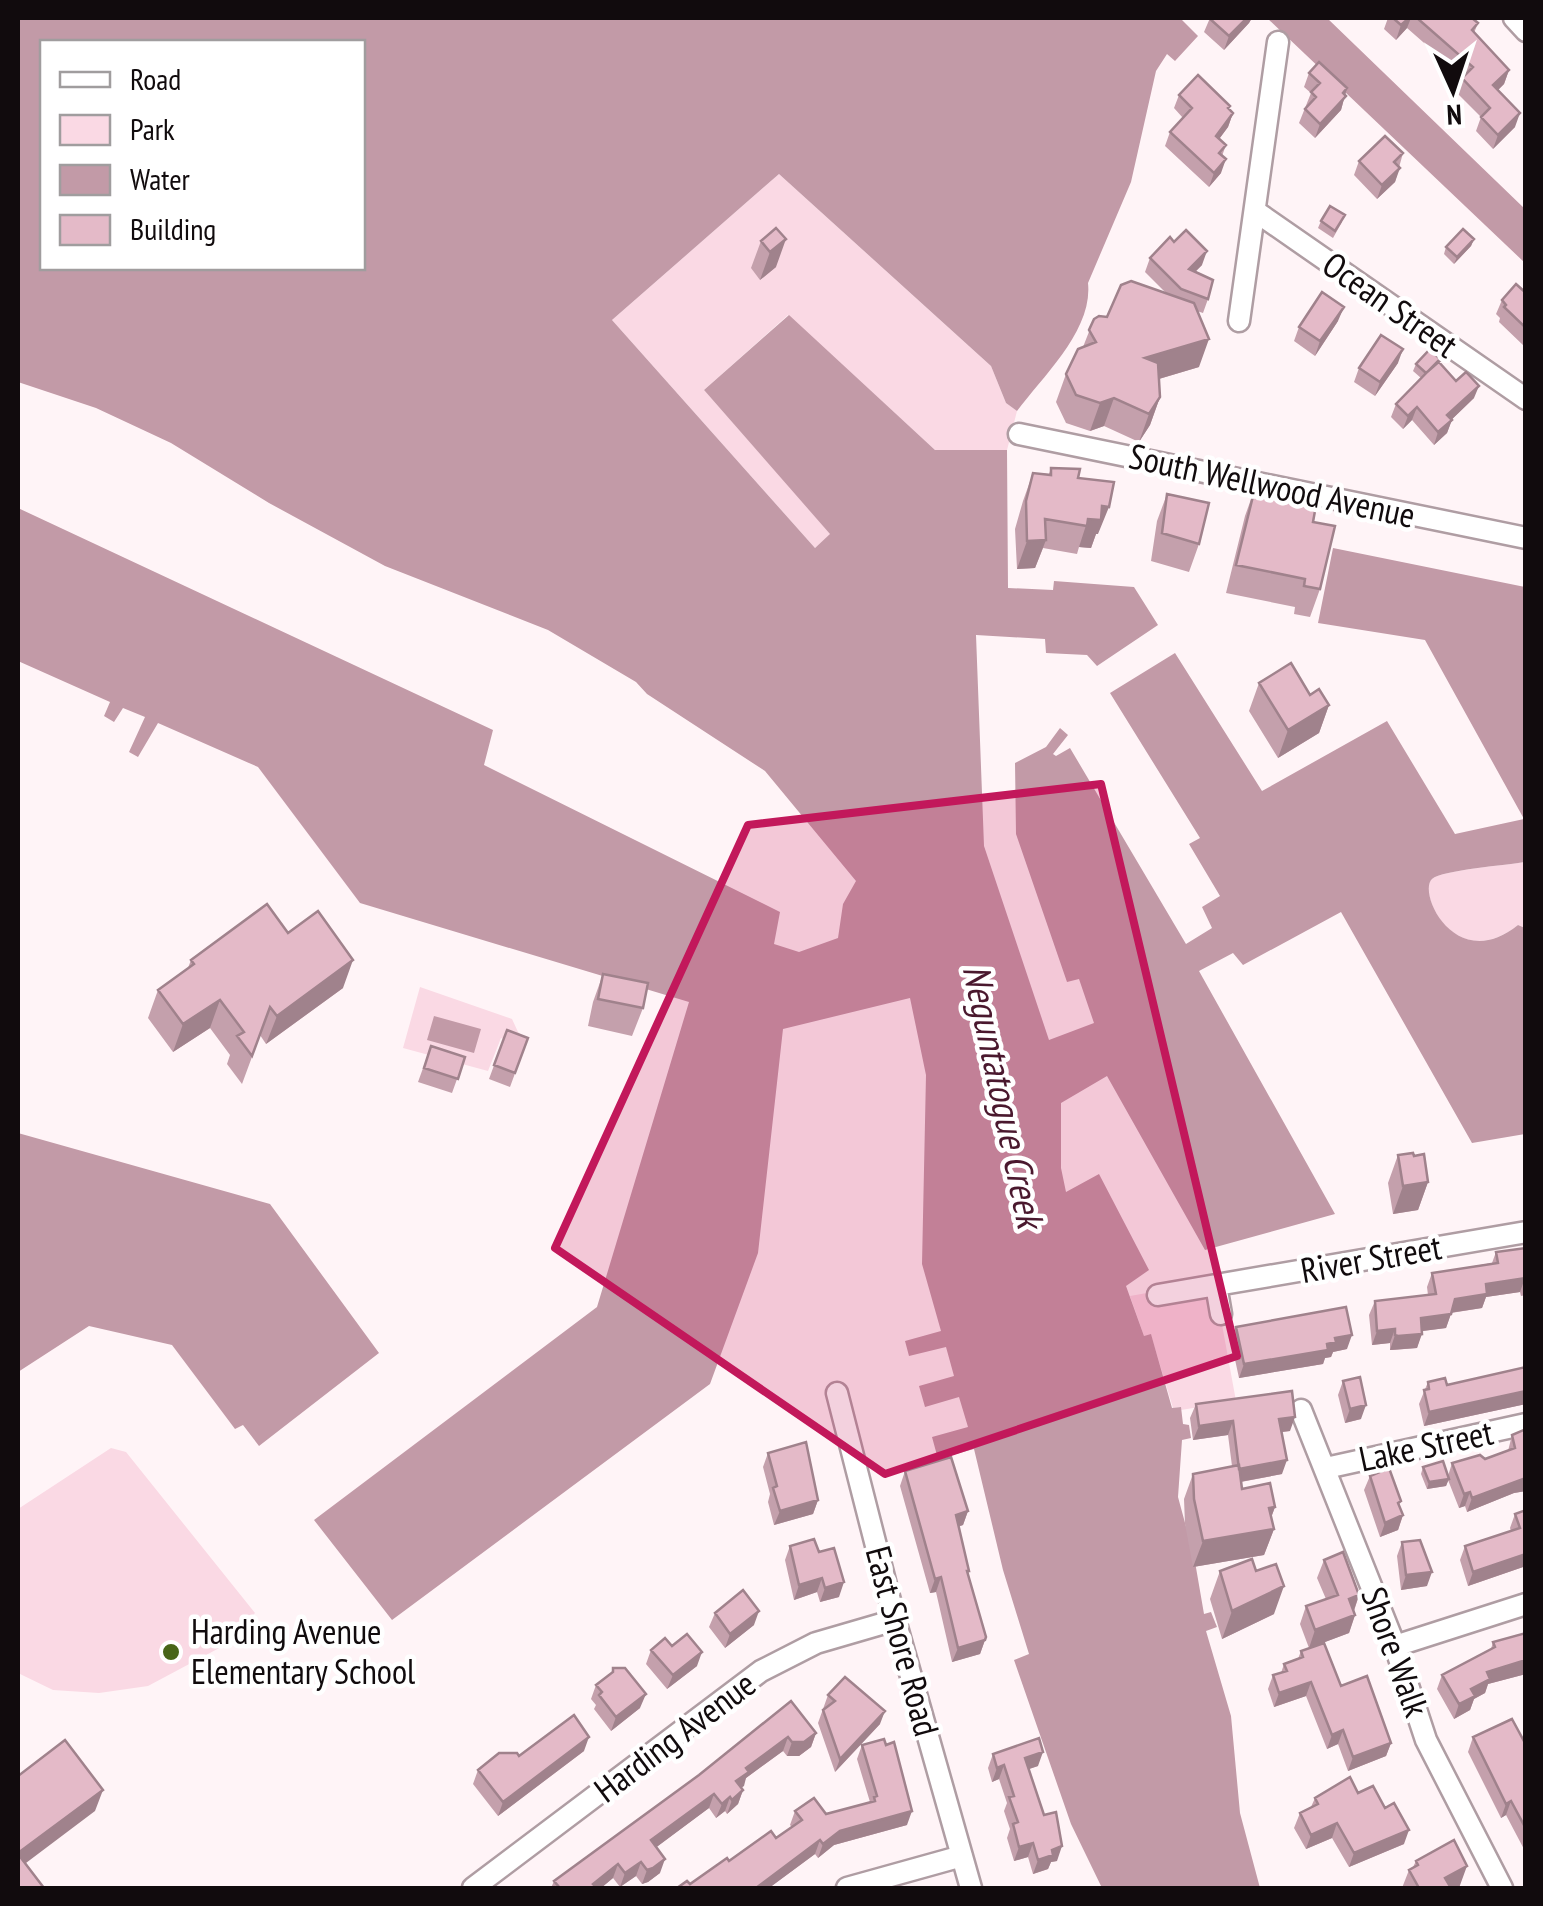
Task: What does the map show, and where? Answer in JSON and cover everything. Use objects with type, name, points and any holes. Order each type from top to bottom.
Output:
[{"type":"street","points":[[1514,18],[1526,31]]},
{"type":"street","points":[[1240,321],[1278,42]]},
{"type":"street","name":"Ocean Street","points":[[1254,211],[1526,399]]},
{"type":"street","name":"South Wellwood Avenue","points":[[1020,434],[1526,538]]},
{"type":"street","name":"River Street","points":[[1158,1295],[1526,1232]]},
{"type":"street","points":[[1216,1285],[1221,1314]]},
{"type":"street","name":"East Shore Road","points":[[838,1393],[895,1620],[970,1888]]},
{"type":"street","name":"Shore Walk","points":[[1301,1410],[1395,1646],[1426,1740],[1502,1888]]},
{"type":"street","name":"Lake Street","points":[[1326,1468],[1526,1424]]},
{"type":"street","points":[[1395,1646],[1526,1604]]},
{"type":"street","name":"Harding Avenue","points":[[472,1888],[762,1671],[816,1643],[895,1620]]},
{"type":"street","points":[[847,1888],[962,1856]]},
{"type":"highlighted area","points":[[1101,784],[1237,1356],[885,1474],[555,1248],[748,825]]},
{"type":"green space","points":[[779,174],[991,366],[1006,403],[1017,411],[1007,450],[935,450],[788,315],[704,390],[831,534],[815,548],[612,320]]},
{"type":"green space","points":[[1525,862],[1525,928],[1518,925],[1496,938],[1476,941],[1459,936],[1436,913],[1430,899],[1432,879],[1461,870]]},
{"type":"green space","points":[[420,987],[512,1019],[518,1032],[528,1040],[524,1047],[501,1038],[488,1071],[403,1048]]},
{"type":"green space","points":[[1214,1281],[1236,1401],[1173,1408],[1151,1335],[1144,1336],[1130,1296]]},
{"type":"green space","points":[[111,1448],[126,1452],[255,1613],[223,1646],[148,1686],[99,1693],[53,1690],[18,1673],[18,1509]]},
{"type":"water","name":"Neguntatogue Creek","points":[[18,18],[1180,18],[1198,36],[1175,61],[1167,54],[1156,71],[1131,182],[1088,283],[1083,318],[1064,352],[1017,411],[1006,403],[991,366],[779,174],[612,320],[815,548],[830,534],[704,390],[789,315],[935,450],[1007,450],[1008,588],[1053,590],[1054,581],[1134,587],[1158,625],[1097,666],[1087,655],[1046,653],[1045,639],[976,635],[984,846],[1049,1040],[1094,1023],[1079,979],[1067,982],[1016,834],[1015,763],[1046,747],[1060,728],[1068,735],[1053,754],[1070,748],[1186,944],[1212,928],[1202,907],[1220,896],[1189,844],[1200,838],[1110,693],[1175,653],[1262,791],[1387,721],[1455,834],[1524,819],[1425,640],[1318,623],[1333,548],[1525,587],[1525,862],[1448,873],[1432,879],[1429,887],[1436,913],[1460,936],[1476,941],[1496,938],[1518,925],[1525,928],[1525,1134],[1472,1143],[1341,912],[1243,965],[1233,953],[1199,971],[1335,1214],[1205,1250],[1107,1076],[1061,1103],[1061,1168],[1066,1192],[1099,1174],[1149,1270],[1126,1286],[1144,1336],[1151,1334],[1172,1408],[1181,1407],[1183,1424],[1189,1425],[1191,1438],[1182,1440],[1178,1497],[1204,1614],[1211,1612],[1217,1627],[1206,1631],[1231,1716],[1240,1813],[1260,1888],[1102,1888],[1071,1824],[1014,1660],[1029,1654],[1003,1570],[974,1449],[938,1459],[932,1437],[968,1427],[959,1397],[925,1407],[919,1386],[954,1376],[946,1347],[909,1356],[905,1341],[941,1331],[922,1264],[926,1075],[910,998],[783,1029],[758,1253],[710,1384],[392,1620],[314,1520],[597,1307],[689,1002],[360,903],[258,767],[158,723],[138,757],[129,752],[145,717],[123,708],[114,722],[104,716],[110,702],[18,661],[18,508],[493,730],[484,765],[780,912],[774,944],[799,952],[838,938],[843,904],[856,881],[765,771],[647,694],[636,682],[548,630],[385,566],[269,503],[171,443],[96,408],[18,382]]},
{"type":"water","points":[[1267,18],[1327,18],[1525,209],[1525,263]]},
{"type":"water","points":[[434,1016],[481,1029],[474,1053],[427,1040]]},
{"type":"water","points":[[18,1133],[270,1204],[379,1353],[259,1446],[243,1425],[235,1429],[172,1345],[89,1326],[18,1372]]},
{"type":"building","points":[[1209,18],[1247,18],[1229,36]]},
{"type":"building","points":[[1417,18],[1472,18],[1478,23],[1472,30],[1509,70],[1493,85],[1520,113],[1498,135],[1481,117],[1490,108],[1462,78],[1473,67]]},
{"type":"building","points":[[1319,62],[1347,88],[1343,93],[1346,96],[1320,124],[1305,109],[1316,97],[1311,92],[1320,83],[1309,73]]},
{"type":"building","points":[[1198,75],[1233,113],[1216,136],[1226,145],[1219,153],[1226,159],[1214,173],[1170,132],[1192,108],[1179,95]]},
{"type":"building","points":[[1385,136],[1403,153],[1394,162],[1400,168],[1382,185],[1359,161]]},
{"type":"building","points":[[1330,206],[1345,215],[1335,231],[1321,221]]},
{"type":"building","points":[[776,228],[786,239],[770,252],[761,241]]},
{"type":"building","points":[[1463,229],[1474,239],[1457,257],[1446,247]]},
{"type":"building","points":[[1186,230],[1207,251],[1189,269],[1213,280],[1208,299],[1181,289],[1150,258],[1170,237],[1174,242]]},
{"type":"building","points":[[1131,281],[1194,303],[1209,339],[1145,358],[1158,363],[1160,397],[1149,414],[1114,398],[1100,403],[1076,395],[1066,374],[1078,349],[1096,342],[1089,330],[1094,319],[1107,317],[1121,285]]},
{"type":"building","points":[[1516,284],[1526,293],[1526,328],[1504,307],[1502,300]]},
{"type":"building","points":[[1322,292],[1344,307],[1320,341],[1299,327]]},
{"type":"building","points":[[1381,335],[1403,349],[1380,382],[1359,368]]},
{"type":"building","points":[[1430,349],[1441,360],[1426,373],[1416,364]]},
{"type":"building","points":[[1438,361],[1456,381],[1466,372],[1479,386],[1447,415],[1452,420],[1438,432],[1417,407],[1408,416],[1396,404]]},
{"type":"building","points":[[1051,468],[1080,469],[1078,478],[1114,482],[1109,507],[1102,506],[1101,520],[1088,519],[1087,526],[1045,519],[1046,540],[1027,541],[1026,501],[1033,473],[1051,475]]},
{"type":"building","points":[[1255,488],[1317,500],[1313,522],[1335,526],[1320,589],[1304,586],[1305,579],[1236,565]]},
{"type":"building","points":[[1167,494],[1209,503],[1199,544],[1162,533]]},
{"type":"building","points":[[1291,663],[1310,695],[1319,689],[1329,705],[1288,730],[1259,683]]},
{"type":"building","points":[[267,904],[288,933],[318,911],[353,960],[277,1016],[270,1007],[252,1056],[237,1036],[244,1032],[220,1000],[183,1024],[158,990],[194,964],[191,960]]},
{"type":"building","points":[[603,974],[648,983],[643,1008],[598,999]]},
{"type":"building","points":[[507,1030],[528,1038],[515,1073],[494,1065]]},
{"type":"building","points":[[431,1046],[465,1057],[458,1079],[424,1068]]},
{"type":"building","points":[[1424,1154],[1428,1182],[1403,1186],[1398,1155]]},
{"type":"building","points":[[1526,1248],[1526,1280],[1486,1284],[1487,1294],[1455,1299],[1451,1314],[1421,1318],[1422,1334],[1398,1336],[1395,1329],[1377,1331],[1375,1301],[1436,1294],[1432,1273],[1498,1263],[1496,1252]]},
{"type":"building","points":[[1346,1307],[1352,1335],[1335,1338],[1336,1342],[1327,1344],[1328,1350],[1244,1364],[1236,1327]]},
{"type":"building","points":[[1526,1367],[1526,1391],[1429,1412],[1424,1390],[1429,1389],[1428,1382],[1445,1378],[1447,1385]]},
{"type":"building","points":[[1360,1377],[1366,1405],[1350,1409],[1343,1381]]},
{"type":"building","points":[[1292,1391],[1295,1417],[1279,1419],[1287,1460],[1239,1469],[1233,1421],[1199,1426],[1196,1404]]},
{"type":"building","points":[[1526,1429],[1526,1478],[1472,1498],[1470,1492],[1464,1494],[1452,1463],[1480,1455],[1485,1459],[1515,1448],[1512,1435]]},
{"type":"building","points":[[806,1442],[818,1500],[780,1511],[768,1453]]},
{"type":"building","points":[[951,1457],[968,1511],[956,1515],[986,1637],[958,1648],[941,1577],[935,1579],[905,1471]]},
{"type":"building","points":[[1443,1461],[1449,1479],[1429,1482],[1423,1467]]},
{"type":"building","points":[[1239,1465],[1242,1489],[1270,1483],[1275,1507],[1269,1508],[1274,1529],[1203,1541],[1193,1474]]},
{"type":"building","points":[[1389,1468],[1403,1515],[1385,1523],[1370,1476]]},
{"type":"building","points":[[1526,1510],[1526,1554],[1473,1572],[1465,1546],[1520,1528],[1515,1514]]},
{"type":"building","points":[[814,1539],[819,1552],[834,1548],[844,1582],[825,1588],[822,1578],[799,1585],[790,1546]]},
{"type":"building","points":[[1420,1540],[1432,1572],[1406,1575],[1402,1542]]},
{"type":"building","points":[[1343,1552],[1359,1595],[1349,1599],[1355,1615],[1315,1630],[1306,1606],[1338,1595],[1324,1560]]},
{"type":"building","points":[[1252,1559],[1256,1571],[1276,1564],[1284,1586],[1232,1611],[1220,1571]]},
{"type":"building","points":[[743,1590],[759,1611],[730,1634],[715,1613]]},
{"type":"building","points":[[1526,1633],[1526,1660],[1487,1672],[1490,1679],[1471,1689],[1475,1696],[1459,1704],[1442,1675],[1495,1647],[1493,1642]]},
{"type":"building","points":[[687,1634],[702,1652],[673,1675],[651,1650],[665,1638],[672,1646]]},
{"type":"building","points":[[1324,1643],[1341,1686],[1367,1676],[1391,1743],[1353,1757],[1343,1730],[1332,1735],[1311,1682],[1279,1693],[1273,1675],[1287,1671],[1284,1664],[1303,1657],[1301,1651]]},
{"type":"building","points":[[613,1668],[625,1668],[646,1694],[616,1717],[596,1685]]},
{"type":"building","points":[[845,1677],[885,1711],[840,1759],[823,1710],[835,1701],[828,1695]]},
{"type":"building","points":[[791,1701],[816,1733],[804,1742],[792,1742],[788,1737],[746,1768],[749,1772],[736,1781],[743,1790],[732,1800],[730,1797],[722,1804],[714,1794],[651,1840],[665,1859],[647,1870],[641,1862],[625,1873],[618,1864],[593,1884],[597,1888],[560,1888],[554,1881],[699,1775]]},
{"type":"building","points":[[574,1715],[589,1737],[503,1802],[478,1770],[499,1753],[519,1756]]},
{"type":"building","points":[[1512,1719],[1526,1745],[1526,1829],[1511,1801],[1506,1804],[1473,1737]]},
{"type":"building","points":[[1039,1738],[1043,1752],[1025,1758],[1044,1815],[1056,1812],[1062,1846],[1052,1850],[1053,1855],[1038,1860],[1033,1843],[1019,1847],[1013,1824],[1018,1822],[1009,1797],[1014,1796],[1004,1765],[997,1768],[993,1754]]},
{"type":"building","points":[[884,1739],[886,1745],[894,1742],[912,1811],[840,1831],[823,1844],[820,1840],[756,1888],[677,1888],[687,1881],[690,1884],[727,1858],[729,1861],[771,1831],[776,1838],[802,1820],[795,1811],[814,1798],[826,1814],[875,1801],[877,1796],[862,1745]]},
{"type":"building","points":[[65,1740],[103,1790],[18,1853],[18,1776]]},
{"type":"building","points":[[1350,1777],[1358,1793],[1373,1786],[1385,1808],[1394,1803],[1409,1830],[1354,1853],[1337,1823],[1311,1835],[1300,1813],[1318,1804],[1315,1798]]},
{"type":"building","points":[[1454,1840],[1467,1866],[1445,1878],[1451,1888],[1419,1888],[1409,1870],[1418,1865],[1416,1861]]},
{"type":"building","points":[[18,1854],[44,1888],[18,1888]]},
{"type":"place","name":"Harding Avenue Elementary School","points":[[171,1652]]}]
